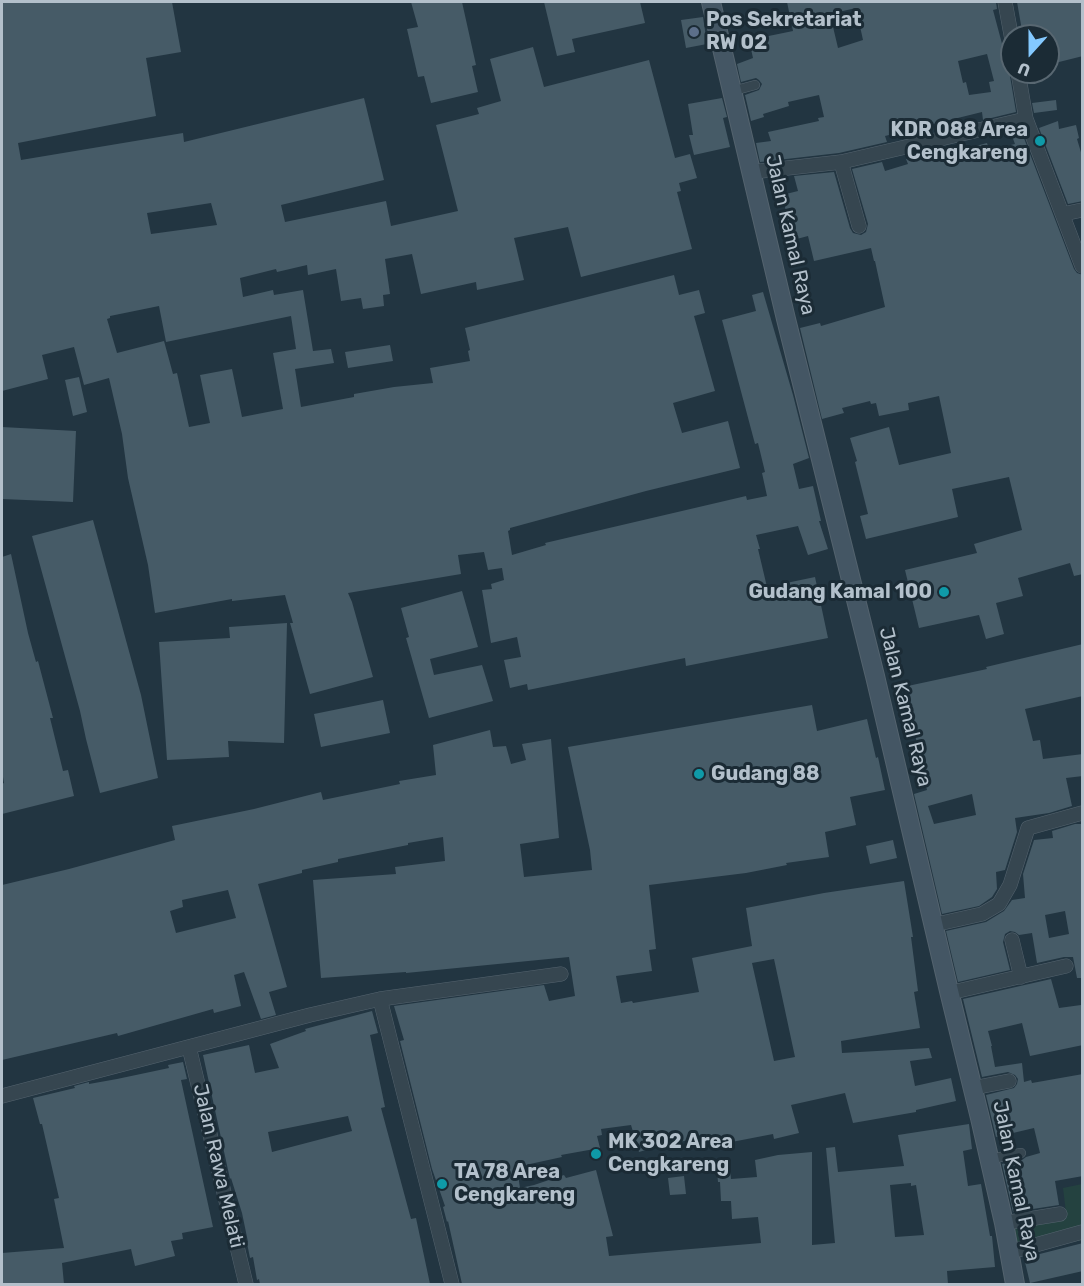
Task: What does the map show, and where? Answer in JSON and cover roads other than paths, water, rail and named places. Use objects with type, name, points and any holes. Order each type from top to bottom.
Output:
[{"type":"main road","name":"Jalan Kamal Raya","points":[[711,2],[788,328],[875,675],[990,1159],[1016,1284]]},
{"type":"street","points":[[1005,2],[1009,24]]},
{"type":"street","points":[[1020,84],[1026,119],[1083,266]]},
{"type":"street","points":[[733,91],[755,86]]},
{"type":"street","points":[[752,172],[841,162],[1026,119]]},
{"type":"street","points":[[841,162],[859,226]]},
{"type":"street","points":[[1064,214],[1083,210]]},
{"type":"street","points":[[933,925],[982,914],[999,904],[1010,885],[1028,828],[1083,813]]},
{"type":"street","points":[[1012,940],[1021,977]]},
{"type":"street","points":[[949,993],[1066,966]]},
{"type":"street","points":[[2,1096],[310,1015],[380,999],[561,974]]},
{"type":"street","points":[[380,999],[452,1284]]},
{"type":"street","name":"Jalan Rawa Melati","points":[[189,1047],[246,1284]]},
{"type":"street","points":[[973,1088],[1009,1081]]},
{"type":"street","points":[[990,1159],[1021,1153]]},
{"type":"street","points":[[1004,1223],[1060,1214]]},
{"type":"street","points":[[1010,1251],[1083,1233]]},
{"type":"place","name":"Pos Sekretariat RW 02","points":[[694,32]]},
{"type":"place","name":"KDR 088 Area Cengkareng","points":[[1040,141]]},
{"type":"place","name":"Gudang Kamal 100","points":[[944,592]]},
{"type":"place","name":"Gudang 88","points":[[699,774]]},
{"type":"place","name":"MK 302 Area Cengkareng","points":[[596,1154]]},
{"type":"place","name":"TA 78 Area Cengkareng","points":[[442,1184]]}]
